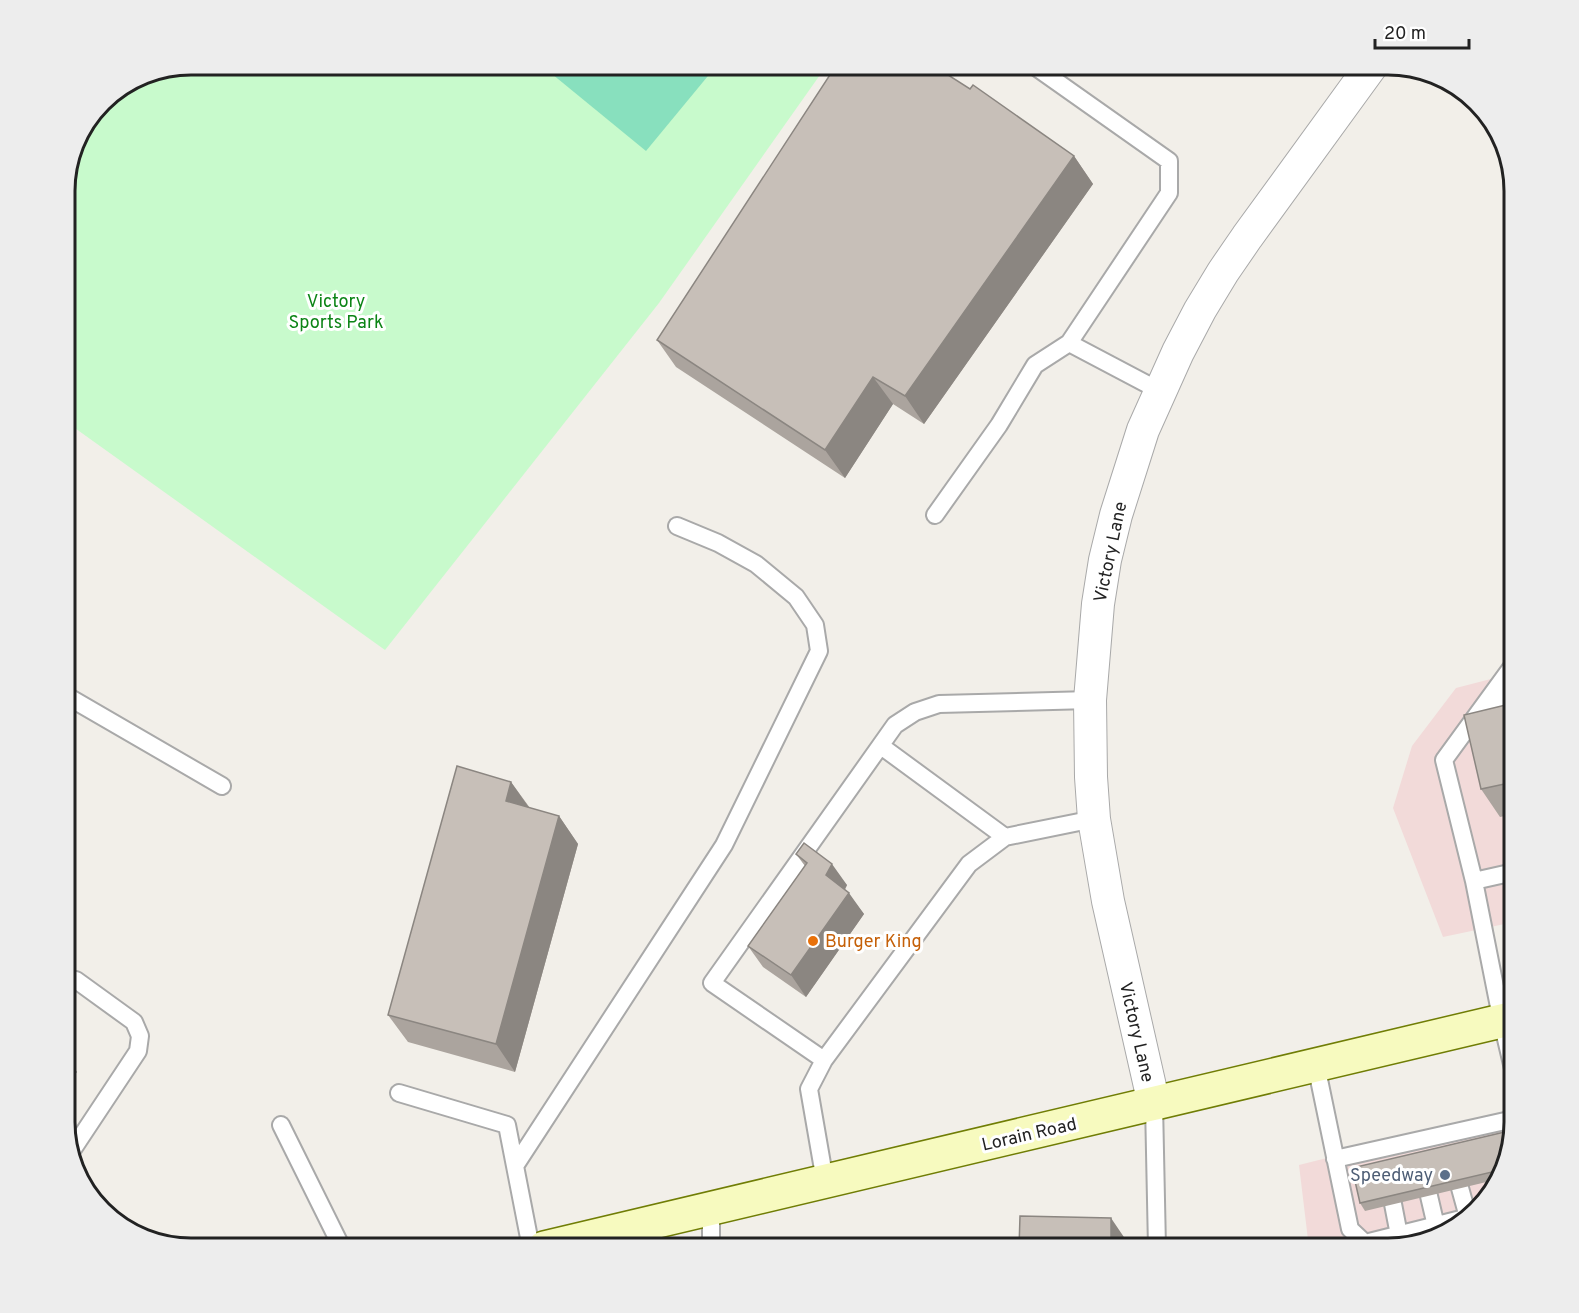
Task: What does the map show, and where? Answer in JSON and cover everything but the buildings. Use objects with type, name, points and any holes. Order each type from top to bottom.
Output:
[{"type":"main road","name":"Lorain Road","points":[[586,1238],[1504,1021]]},
{"type":"street","name":"Victory Lane","points":[[1154,1104],[1108,901],[1094,819],[1090,700],[1098,604],[1105,560],[1129,470],[1143,430],[1200,310],[1223,272],[1364,75]]},
{"type":"lane","points":[[935,515],[999,425],[1035,365],[1069,343],[1169,193],[1169,161],[1049,75]]},
{"type":"lane","points":[[1069,343],[1160,391]]},
{"type":"lane","points":[[515,1166],[724,845],[819,651],[815,625],[795,597],[756,564],[718,543],[677,526]]},
{"type":"lane","points":[[1504,679],[1444,760],[1504,1004]]},
{"type":"lane","points":[[1485,704],[1504,699]]},
{"type":"lane","points":[[824,1060],[712,983],[895,725],[915,712],[939,704],[1090,700]]},
{"type":"lane","points":[[75,701],[222,786]]},
{"type":"lane","points":[[881,746],[1005,837]]},
{"type":"lane","points":[[825,1181],[809,1089],[824,1060],[969,864],[1005,837],[1094,819]]},
{"type":"lane","points":[[1474,881],[1504,874]]},
{"type":"lane","points":[[75,980],[134,1022],[140,1036],[138,1051],[77,1143]]},
{"type":"lane","points":[[1316,1065],[1350,1229],[1360,1238]]},
{"type":"lane","points":[[399,1093],[507,1125],[529,1238]]},
{"type":"lane","points":[[1154,1104],[1157,1238]]},
{"type":"lane","points":[[1335,1159],[1504,1121]]},
{"type":"lane","points":[[281,1125],[337,1238]]},
{"type":"lane","points":[[1481,1126],[1487,1145]]},
{"type":"lane","points":[[1447,1134],[1452,1153]]},
{"type":"lane","points":[[1414,1142],[1420,1160]]},
{"type":"lane","points":[[1381,1149],[1386,1168]]},
{"type":"lane","points":[[1460,1188],[1464,1209]]},
{"type":"lane","points":[[1429,1196],[1436,1226]]},
{"type":"lane","points":[[1393,1204],[1400,1235]]},
{"type":"lane","points":[[711,1208],[711,1238]]},
{"type":"lane","points":[[1387,1238],[1441,1224]]},
{"type":"shaded area","points":[[1504,676],[1504,924],[1443,937],[1393,808],[1412,746],[1456,688]]},
{"type":"shaded area","points":[[1504,1114],[1504,1129],[1498,1159],[1488,1180],[1475,1198],[1446,1222],[1410,1236],[1308,1238],[1299,1165]]},
{"type":"green space","name":"Victory Sports Park","points":[[191,75],[820,75],[659,303],[385,650],[75,428],[75,184],[84,147],[99,121],[115,104],[140,87],[169,77]]},
{"type":"green space","points":[[553,75],[709,75],[646,151]]},
{"type":"place","name":"Burger King","points":[[813,941]]},
{"type":"place","name":"Speedway","points":[[1445,1175]]}]
